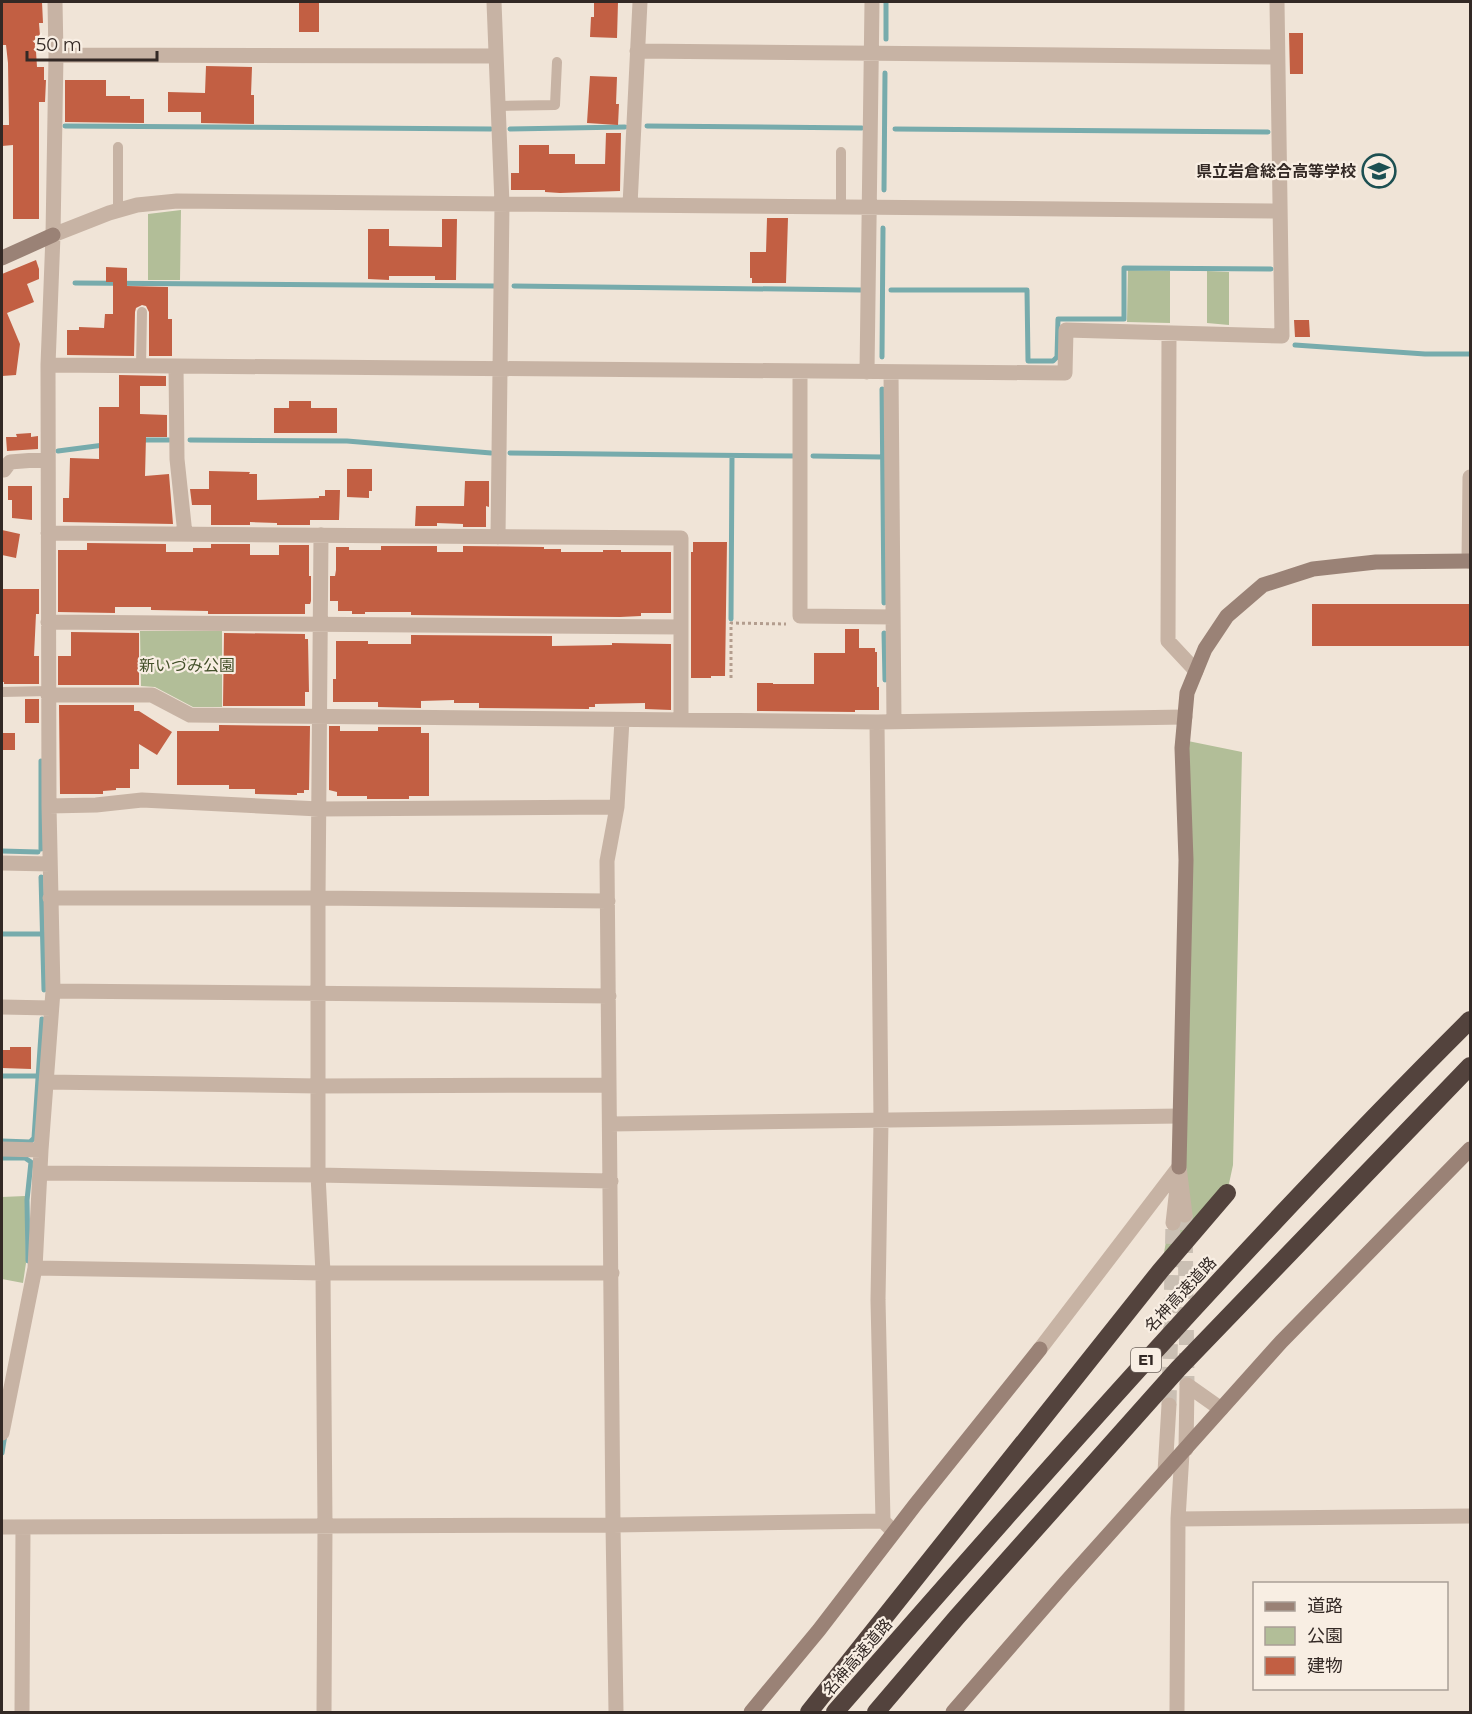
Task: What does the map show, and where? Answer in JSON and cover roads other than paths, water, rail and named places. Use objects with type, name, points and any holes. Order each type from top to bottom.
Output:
[{"type":"highway","name":"名神高速道路","points":[[835,1713],[976,1550],[1158,1347],[1300,1194],[1470,1020]]},
{"type":"highway","name":"E1","points":[[876,1713],[957,1617],[1178,1369],[1470,1066]]},
{"type":"highway","points":[[809,1713],[1161,1270],[1227,1193]]},
{"type":"street","points":[[2,1433],[35,1268],[52,990],[48,693],[48,365],[53,235],[56,2]]},
{"type":"street","points":[[494,2],[502,204],[498,537]]},
{"type":"street","points":[[630,205],[639,2]]},
{"type":"street","points":[[867,372],[872,2]]},
{"type":"street","points":[[48,365],[1065,373],[1066,330],[1281,336],[1277,2]]},
{"type":"street","points":[[637,51],[1278,57]]},
{"type":"street","points":[[56,56],[496,56]]},
{"type":"street","points":[[2,258],[118,210],[137,205],[177,201],[1280,211]]},
{"type":"street","points":[[1169,333],[1168,641],[1196,671]]},
{"type":"street","points":[[176,366],[177,459],[185,534]]},
{"type":"street","points":[[800,371],[800,616],[893,617]]},
{"type":"street","points":[[891,372],[894,722]]},
{"type":"street","points":[[2,470],[10,462],[48,459]]},
{"type":"street","points":[[1179,1219],[1186,860],[1182,748],[1187,693],[1205,649],[1227,616],[1263,585],[1313,569],[1376,562],[1470,561],[1470,477]]},
{"type":"street","points":[[48,532],[681,538],[681,720]]},
{"type":"street","points":[[321,535],[318,1175],[323,1273],[324,1713]]},
{"type":"street","points":[[48,622],[681,627]]},
{"type":"street","points":[[48,693],[152,695],[190,715],[877,722],[1185,717]]},
{"type":"street","points":[[616,1713],[607,861],[617,807],[622,720]]},
{"type":"street","points":[[877,722],[881,1121],[878,1300],[883,1521],[894,1532]]},
{"type":"street","points":[[49,806],[96,806],[142,800],[319,809],[617,807]]},
{"type":"street","points":[[2,863],[50,864]]},
{"type":"street","points":[[50,898],[318,898],[608,902]]},
{"type":"street","points":[[52,990],[609,996]]},
{"type":"street","points":[[2,1007],[51,1008]]},
{"type":"street","points":[[46,1082],[318,1086],[609,1085]]},
{"type":"street","points":[[610,1124],[1180,1116]]},
{"type":"street","points":[[2,1149],[41,1150]]},
{"type":"street","points":[[953,1713],[1066,1582],[1281,1342],[1470,1149]]},
{"type":"street","points":[[751,1713],[819,1630],[1179,1171]]},
{"type":"street","points":[[40,1173],[318,1175],[611,1181]]},
{"type":"street","points":[[35,1268],[323,1273],[612,1273]]},
{"type":"street","points":[[1177,1713],[1178,1519],[1187,1385],[1221,1409]]},
{"type":"street","points":[[1165,1472],[1169,1405]]},
{"type":"street","points":[[1178,1519],[1470,1516]]},
{"type":"street","points":[[2,1527],[613,1525],[883,1521]]},
{"type":"street","points":[[22,1713],[23,1527]]},
{"type":"lane","points":[[498,105],[555,105],[557,62]]},
{"type":"lane","points":[[118,147],[118,210]]},
{"type":"lane","points":[[841,152],[841,207]]},
{"type":"lane","points":[[141,366],[142,312]]},
{"type":"lane","points":[[2,692],[48,693]]},
{"type":"waterway","points":[[886,2],[886,39]]},
{"type":"waterway","points":[[884,190],[885,73]]},
{"type":"waterway","points":[[65,126],[491,129]]},
{"type":"waterway","points":[[647,126],[862,128]]},
{"type":"waterway","points":[[510,129],[625,127]]},
{"type":"waterway","points":[[895,129],[1268,132]]},
{"type":"waterway","points":[[882,357],[883,228]]},
{"type":"waterway","points":[[891,290],[1027,290],[1028,361],[1053,361],[1057,357],[1058,319],[1124,319],[1124,268],[1271,269]]},
{"type":"waterway","points":[[75,283],[495,286]]},
{"type":"waterway","points":[[514,286],[861,290]]},
{"type":"waterway","points":[[1295,345],[1425,354],[1470,354]]},
{"type":"waterway","points":[[882,389],[884,603]]},
{"type":"waterway","points":[[140,440],[169,440]]},
{"type":"waterway","points":[[190,440],[347,441],[491,453]]},
{"type":"waterway","points":[[58,451],[104,445]]},
{"type":"waterway","points":[[510,453],[796,456]]},
{"type":"waterway","points":[[731,619],[732,456]]},
{"type":"waterway","points":[[813,456],[882,457]]},
{"type":"waterway","points":[[884,633],[885,680]]},
{"type":"waterway","points":[[41,761],[41,849]]},
{"type":"waterway","points":[[2,851],[38,852]]},
{"type":"waterway","points":[[41,877],[44,990]]},
{"type":"waterway","points":[[2,934],[43,934]]},
{"type":"waterway","points":[[2,1141],[30,1142],[34,1138],[42,1019]]},
{"type":"waterway","points":[[2,1076],[38,1076]]},
{"type":"waterway","points":[[2,1158],[25,1158],[31,1162],[27,1200],[28,1261]]},
{"type":"waterway","points":[[2,1453],[5,1434]]},
{"type":"tunnel","points":[[1185,1215],[1187,1385]]},
{"type":"tunnel","points":[[1169,1405],[1173,1223]]},
{"type":"place","name":"県立岩倉総合高等学校","points":[[1379,171]]},
{"type":"park label","name":"新いづみ公園","points":[[187,665]]}]
